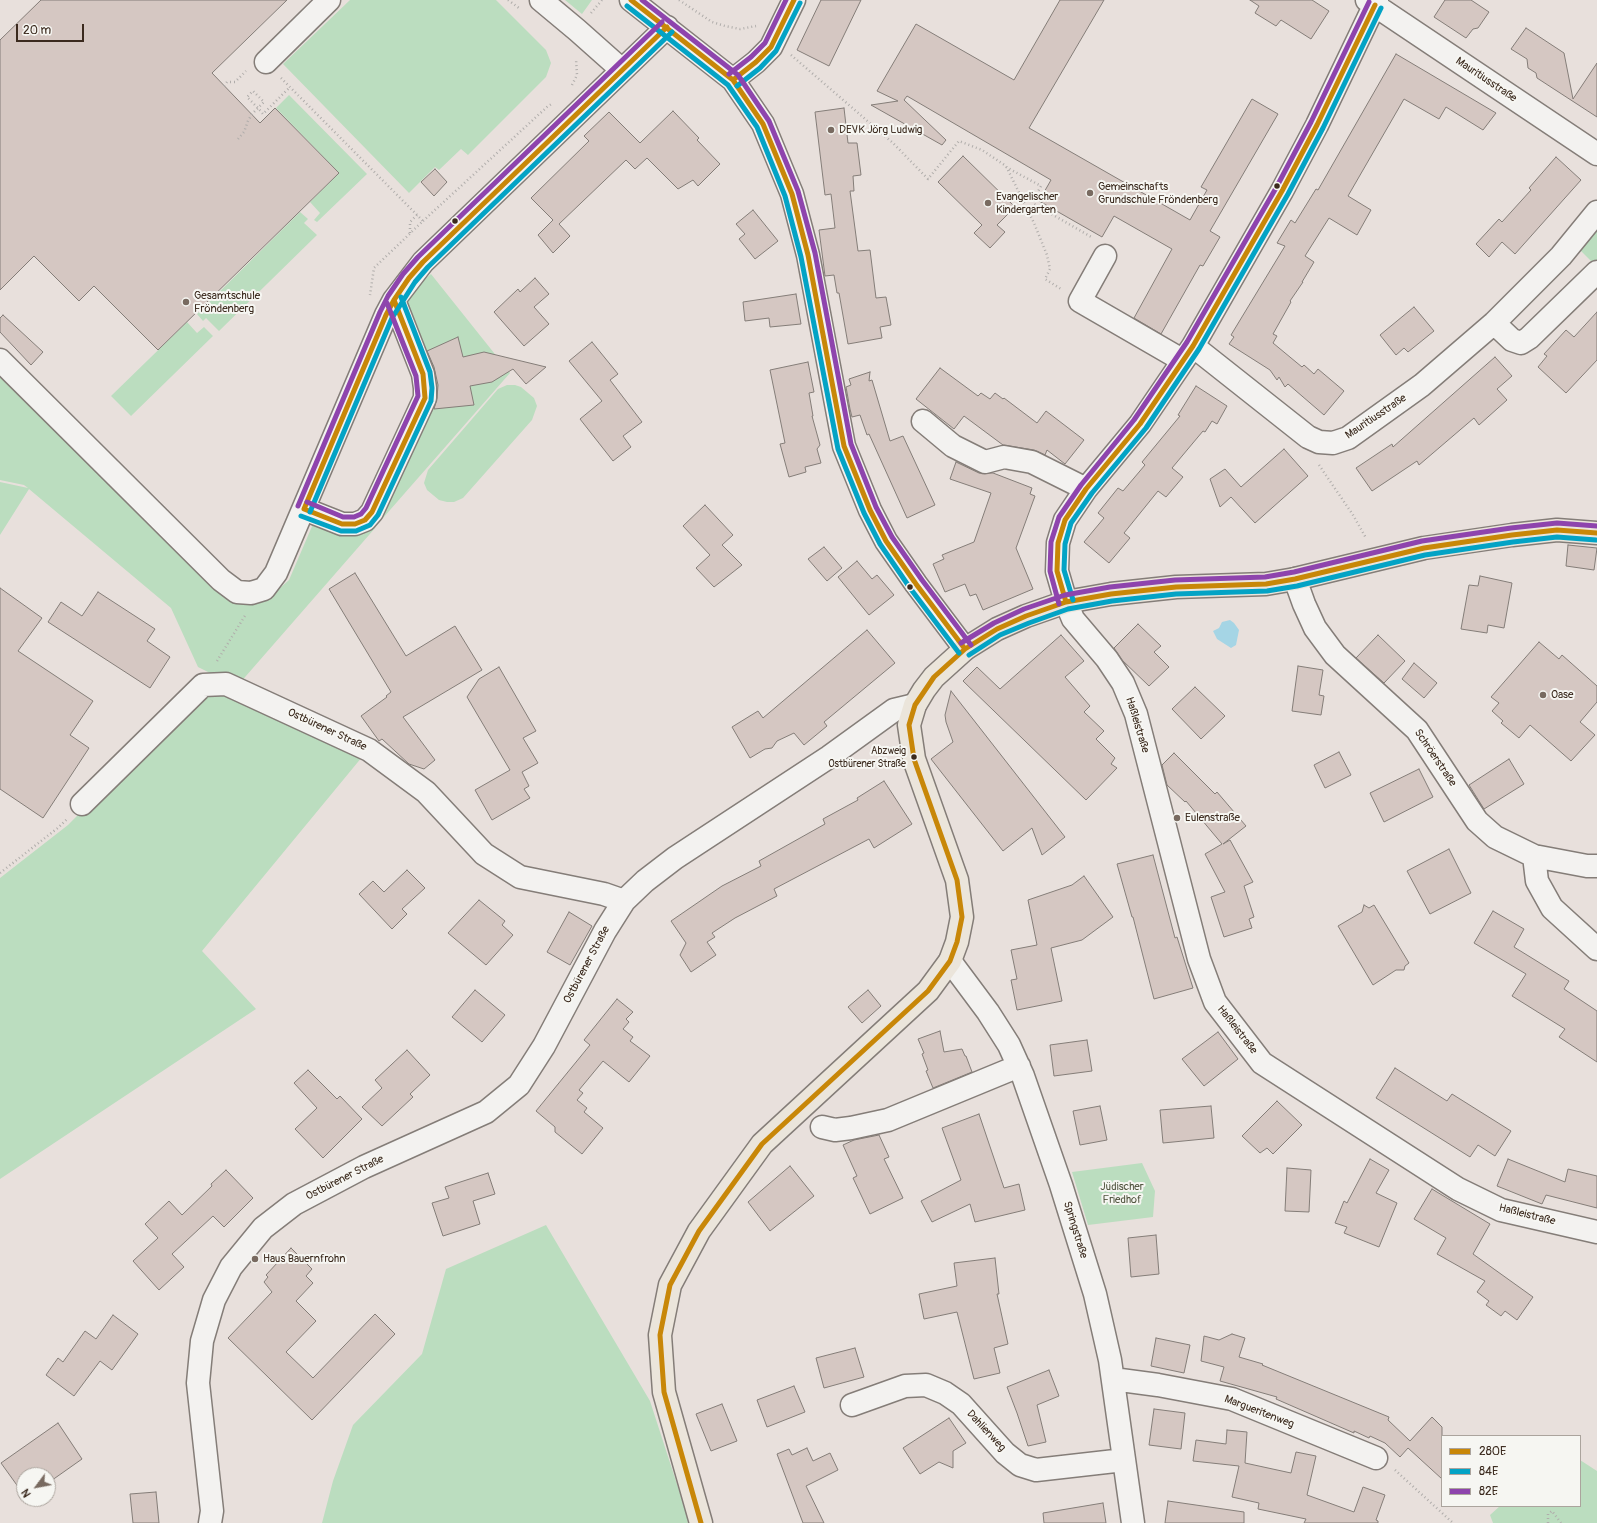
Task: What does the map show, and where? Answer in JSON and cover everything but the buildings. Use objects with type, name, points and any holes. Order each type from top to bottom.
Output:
[{"type":"main road","points":[[701,1523],[664,1392],[660,1335],[670,1285],[699,1231],[762,1144],[928,991],[950,961],[957,942],[962,917],[957,880],[914,759],[910,725],[915,705],[934,677],[965,649],[1003,627],[1026,616],[1066,602],[1111,594],[1176,587],[1266,584],[1295,580],[1424,548],[1470,541],[1557,530],[1597,533]]},
{"type":"street","points":[[256,66],[329,0]]},
{"type":"street","points":[[541,0],[622,70]]},
{"type":"street","points":[[631,0],[733,80],[763,124],[792,194],[808,255],[844,446],[870,510],[886,541],[965,649]]},
{"type":"street","points":[[733,80],[756,62],[771,47],[794,0]]},
{"type":"street","name":"Mauritiusstraße","points":[[1373,2],[1597,154]]},
{"type":"street","name":"Haßleistraße","points":[[1373,2],[1303,151],[1282,191],[1188,353],[1140,424],[1086,489],[1065,520],[1058,543],[1057,571],[1066,602],[1074,619],[1107,659],[1123,683],[1136,714],[1199,959],[1215,1002],[1262,1063],[1458,1188],[1495,1207],[1501,1210],[1597,1232]]},
{"type":"street","points":[[0,360],[221,580],[237,592],[252,593],[264,589],[276,573],[386,314],[394,300],[423,262],[666,27]]},
{"type":"street","name":"Mauritiusstraße","points":[[1080,301],[1188,353],[1308,437],[1319,442],[1333,443],[1348,438],[1422,385],[1494,323],[1561,256],[1597,212]]},
{"type":"street","points":[[1080,301],[1100,248]]},
{"type":"street","points":[[1494,323],[1512,340],[1521,343],[1529,338],[1597,272]]},
{"type":"street","points":[[304,509],[342,524],[355,524],[365,520],[372,512],[425,398],[423,374],[394,300]]},
{"type":"street","points":[[923,421],[953,446],[985,462],[1004,457],[1032,462],[1086,489]]},
{"type":"street","name":"Schröerstraße","points":[[1295,580],[1315,628],[1335,655],[1417,730],[1477,821],[1495,837],[1534,856],[1587,866],[1597,866]]},
{"type":"street","name":"Ostbürener Straße","points":[[203,685],[226,684],[369,750],[426,792],[484,854],[520,877],[604,894],[624,901]]},
{"type":"street","points":[[82,804],[203,685]]},
{"type":"street","name":"Ostbürener Straße","points":[[210,1523],[212,1511],[198,1383],[202,1341],[214,1300],[231,1267],[263,1228],[294,1204],[364,1166],[486,1112],[519,1085],[544,1046],[605,931],[624,901],[645,881],[675,858],[829,757],[894,710],[915,705]]},
{"type":"street","points":[[1534,856],[1538,881],[1552,908],[1597,949]]},
{"type":"street","name":"Springstraße","points":[[950,961],[988,1012],[1009,1045],[1019,1066],[1061,1185],[1095,1294],[1113,1379],[1133,1523]]},
{"type":"street","points":[[822,1126],[835,1130],[888,1120],[1019,1066]]},
{"type":"street","name":"Margueritenweg","points":[[1113,1379],[1158,1385],[1232,1399],[1376,1458]]},
{"type":"street","name":"Dahlienweg","points":[[852,1405],[905,1386],[926,1385],[945,1393],[961,1404],[1006,1453],[1020,1465],[1036,1470],[1124,1460]]},
{"type":"path","points":[[508,0],[520,8]]},
{"type":"path","points":[[678,0],[712,22],[740,29],[753,27],[769,20],[773,14],[784,20]]},
{"type":"path","points":[[792,49],[790,54],[893,143],[928,179],[959,141],[982,150],[1040,186],[1034,199],[1034,204],[1100,248]]},
{"type":"path","points":[[571,88],[576,75],[576,55]]},
{"type":"path","points":[[224,86],[227,82],[235,82],[256,66],[290,87],[423,221]]},
{"type":"path","points":[[238,139],[244,132],[252,114],[258,108],[264,102],[253,91],[247,97],[258,108],[263,114],[290,87]]},
{"type":"path","points":[[370,297],[374,268],[547,107],[557,101]]},
{"type":"path","points":[[1006,166],[1034,223],[1047,255],[1050,269],[1045,279],[1080,301]]},
{"type":"path","points":[[410,234],[410,222],[417,215]]},
{"type":"path","points":[[1308,437],[1311,454],[1353,515]]},
{"type":"path","points":[[203,685],[251,607],[252,593]]},
{"type":"path","points":[[0,873],[59,827],[82,804]]},
{"type":"path","points":[[1376,1458],[1394,1468],[1453,1523]]},
{"type":"path","points":[[1548,1523],[1548,1514],[1552,1511],[1561,1523]]},
{"type":"green space","points":[[350,0],[496,0],[546,50],[551,63],[546,77],[468,155],[461,149],[439,170],[435,167],[409,193],[283,64]]},
{"type":"green space","points":[[565,0],[592,0],[582,14]]},
{"type":"green space","points":[[289,95],[367,174],[317,222],[314,220],[320,213],[310,202],[339,173],[276,108]]},
{"type":"green space","points":[[300,212],[308,219],[304,223],[317,235],[219,331],[206,318],[203,321],[197,314]]},
{"type":"green space","points":[[1597,226],[1597,265],[1596,266],[1579,249]]},
{"type":"green space","points":[[431,274],[510,373],[376,526],[424,424],[405,306],[414,289]]},
{"type":"green space","points":[[187,322],[197,333],[204,327],[213,336],[131,416],[111,396]]},
{"type":"green space","points":[[0,367],[227,598],[247,604],[272,595],[289,580],[313,524],[341,534],[359,535],[376,527],[239,684],[210,673],[198,667],[171,608],[29,489],[0,535],[0,482],[28,488],[24,485],[0,480]]},
{"type":"green space","points":[[507,385],[521,387],[534,398],[537,406],[532,420],[463,498],[454,502],[439,500],[427,490],[424,483],[428,470],[498,389]]},
{"type":"green space","points":[[221,688],[367,751],[202,951],[256,1009],[0,1179],[0,878],[68,825],[203,689]]},
{"type":"green space","name":"Jüdischer Friedhof","points":[[1142,1163],[1155,1191],[1153,1217],[1088,1225],[1072,1172]]},
{"type":"green space","points":[[546,1225],[650,1401],[686,1512],[688,1523],[322,1523],[333,1481],[353,1425],[422,1354],[446,1269]]},
{"type":"green space","points":[[1581,1461],[1597,1471],[1597,1523],[1493,1523],[1490,1515],[1499,1507],[1581,1507]]},
{"type":"water","points":[[1230,620],[1239,630],[1236,645],[1231,648],[1217,639],[1213,631],[1219,628],[1222,622]]},
{"type":"transit line","name":"280E","points":[[631,0],[733,80],[763,124],[792,194],[808,255],[844,446],[870,510],[886,541],[965,649]]},
{"type":"transit line","name":"82E","points":[[642,0],[738,75],[769,121],[798,191],[815,253],[851,444],[876,507],[892,537],[971,645]]},
{"type":"transit line","name":"82E","points":[[729,74],[751,57],[765,43],[786,0]]},
{"type":"transit line","name":"280E","points":[[733,80],[756,62],[771,47],[794,0]]},
{"type":"transit line","name":"82E","points":[[1059,604],[1050,571],[1051,542],[1059,517],[1081,485],[1134,420],[1187,342],[1276,188],[1311,122],[1369,2]]},
{"type":"transit line","name":"84E","points":[[737,86],[760,68],[776,51],[800,3]]},
{"type":"transit line","name":"280E","points":[[1066,602],[1057,571],[1058,543],[1065,520],[1086,489],[1140,424],[1193,346],[1282,191],[1317,125],[1375,5]]},
{"type":"transit line","name":"84E","points":[[627,6],[728,85],[757,127],[785,196],[801,257],[838,449],[864,513],[880,544],[910,588],[959,653]]},
{"type":"transit line","name":"84E","points":[[1073,600],[1064,570],[1065,544],[1071,523],[1092,493],[1146,428],[1199,349],[1288,194],[1323,128],[1381,8]]},
{"type":"transit line","name":"82E","points":[[298,506],[380,312],[388,296],[403,274],[418,257],[662,22]]},
{"type":"transit line","name":"280E","points":[[304,509],[386,315],[409,278],[423,262],[667,27]]},
{"type":"transit line","name":"84E","points":[[310,512],[392,318],[415,282],[428,267],[672,32]]},
{"type":"transit line","name":"84E","points":[[301,516],[341,531],[356,531],[370,525],[378,515],[431,401],[432,388],[430,372],[401,297]]},
{"type":"transit line","name":"280E","points":[[304,509],[342,524],[355,524],[365,520],[372,512],[425,398],[423,374],[394,300]]},
{"type":"transit line","name":"82E","points":[[307,502],[343,517],[354,517],[361,514],[366,508],[418,396],[416,376],[387,303]]},
{"type":"transit line","name":"82E","points":[[961,643],[994,623],[1024,609],[1065,595],[1110,587],[1175,580],[1265,577],[1294,572],[1422,541],[1511,528],[1557,523],[1597,526]]},
{"type":"transit line","name":"280E","points":[[701,1523],[664,1392],[660,1335],[670,1285],[699,1231],[762,1144],[928,991],[950,961],[957,942],[962,917],[957,880],[914,759],[909,725],[915,705],[934,677],[965,649],[997,629],[1026,616],[1066,602],[1111,594],[1176,587],[1266,584],[1295,579],[1424,548],[1512,535],[1557,530],[1597,533]]},
{"type":"transit line","name":"84E","points":[[969,655],[1000,635],[1068,609],[1112,601],[1176,594],[1267,591],[1297,586],[1425,555],[1513,542],[1557,537],[1596,540]]},
{"type":"place","name":"DEVK Jörg Ludwig","points":[[831,130]]},
{"type":"place","name":"Gemeinschafts Grundschule Fröndenberg","points":[[1090,193]]},
{"type":"place","name":"Evangelischer Kindergarten","points":[[988,203]]},
{"type":"place","name":"Gesamtschule Fröndenberg","points":[[186,302]]},
{"type":"place","name":"Oase","points":[[1543,695]]},
{"type":"place","name":"Abzweig Ostbürener Straße","points":[[914,757]]},
{"type":"place","name":"Eulenstraße","points":[[1177,818]]},
{"type":"place","name":"Haus Bauernfrohn","points":[[255,1259]]}]
